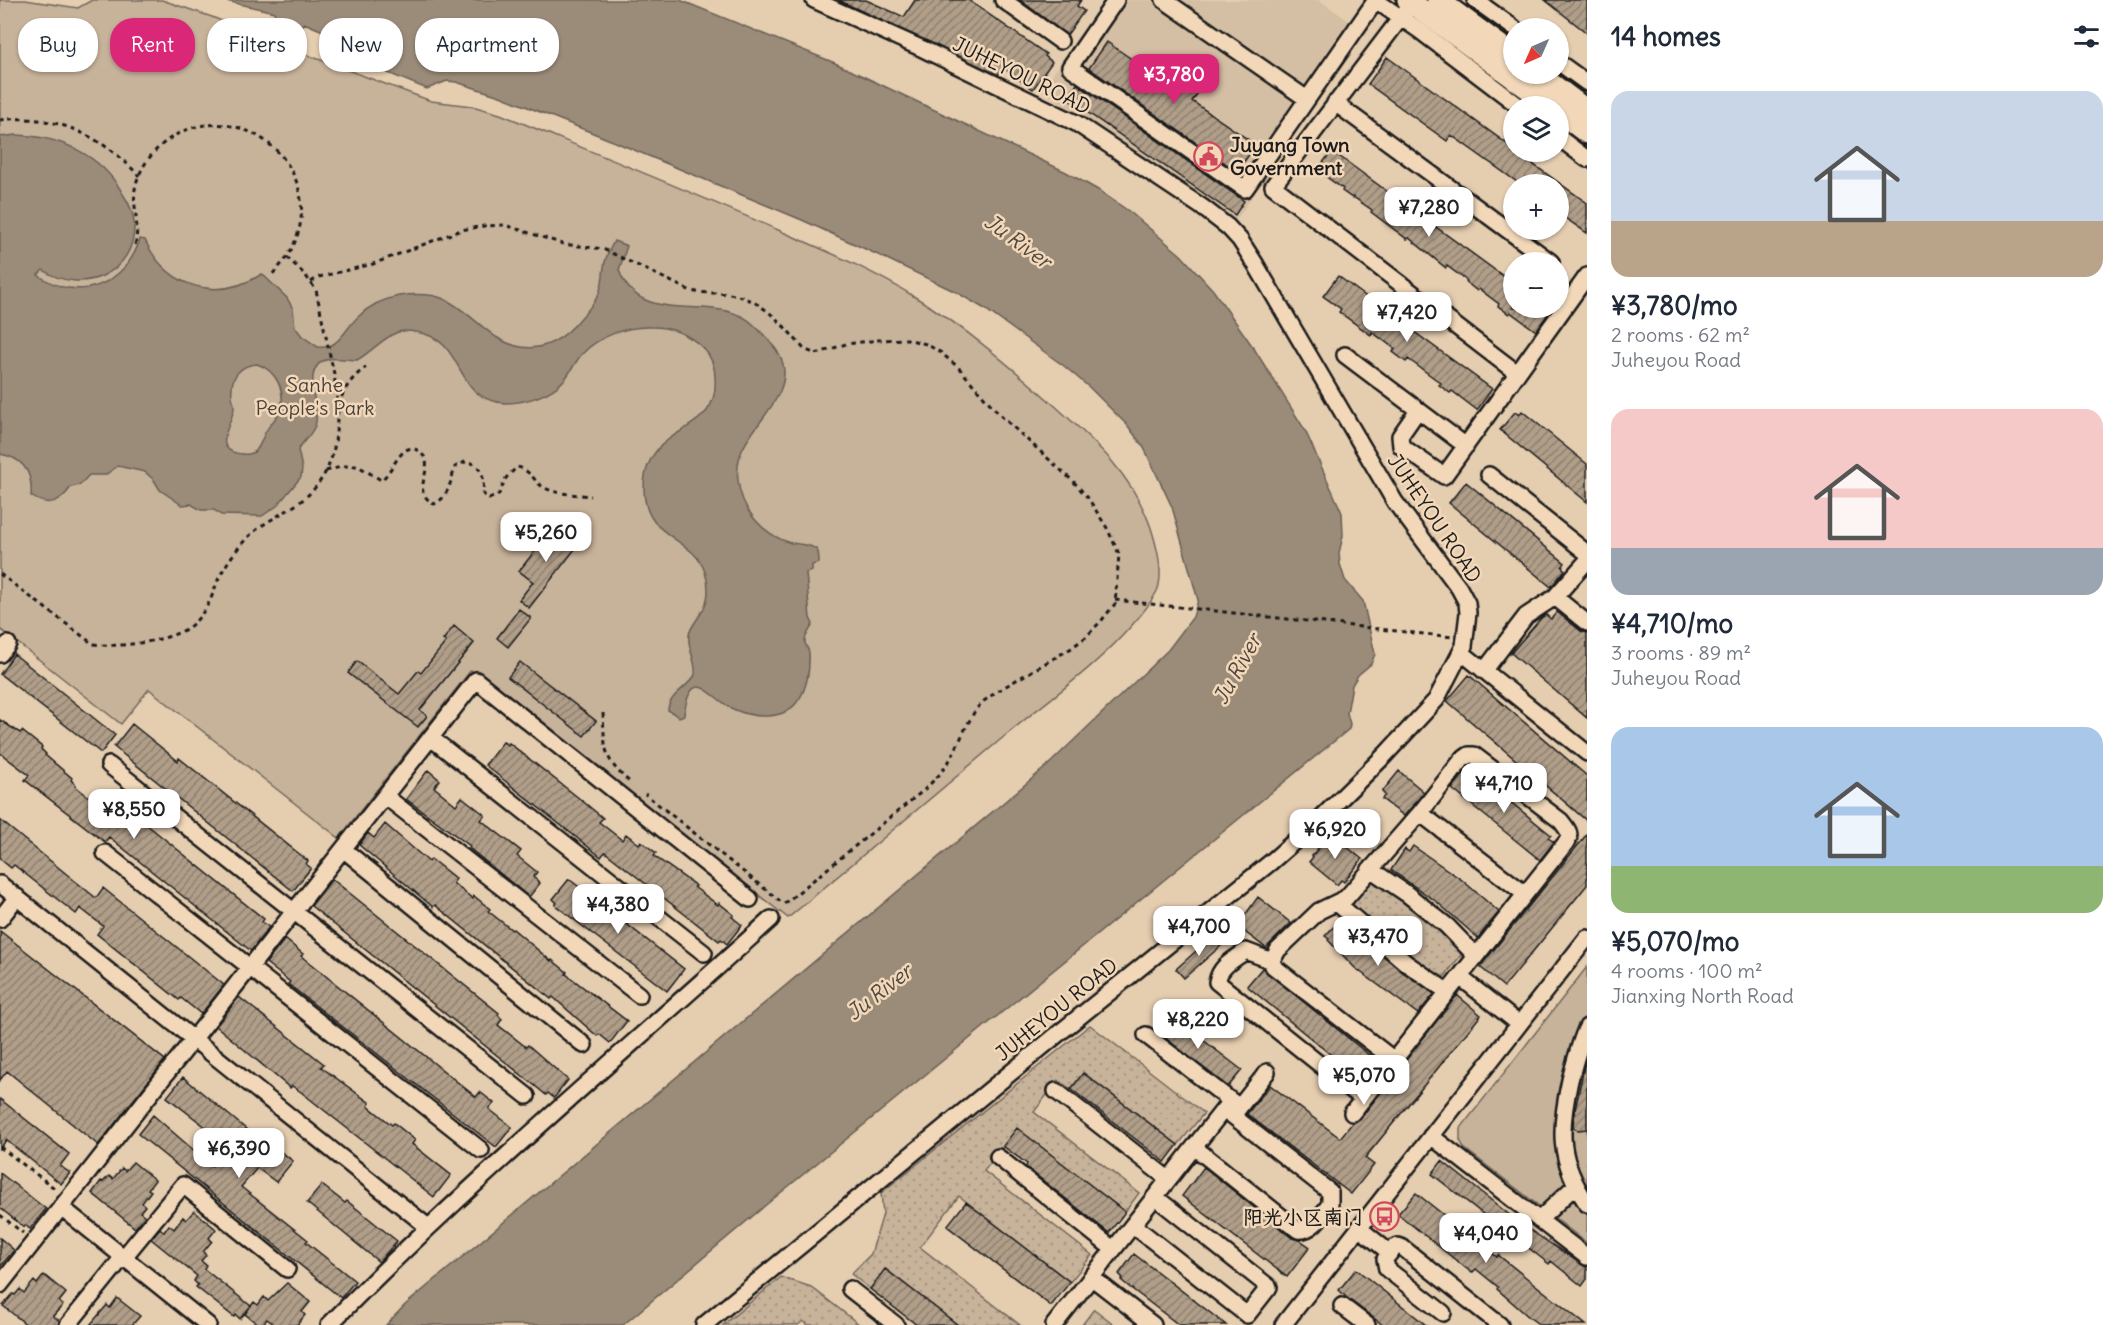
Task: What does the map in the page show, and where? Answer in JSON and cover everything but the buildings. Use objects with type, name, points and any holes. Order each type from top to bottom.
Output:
[{"type":"highway","points":[[1438,0],[1503,48]]},
{"type":"highway","points":[[1407,7],[1537,96]]},
{"type":"highway","points":[[1551,84],[1587,111]]},
{"type":"highway","points":[[1569,119],[1587,133]]},
{"type":"street","name":"JUHEYOU ROAD","points":[[704,1325],[1271,862],[1322,817],[1436,700],[1463,645],[1468,613],[1467,603],[1459,588],[1395,502],[1256,265],[1240,240],[1228,227],[1146,168],[1076,123],[923,49],[814,0]]},
{"type":"street","points":[[1003,0],[1059,40]]},
{"type":"street","points":[[1116,0],[1070,66],[1245,189],[1376,0],[1407,7],[1508,96]]},
{"type":"street","points":[[1164,0],[1307,99]]},
{"type":"street","points":[[1475,0],[1503,20]]},
{"type":"street","points":[[1407,7],[1273,186],[1517,373]]},
{"type":"street","points":[[1569,70],[1587,83]]},
{"type":"street","points":[[1335,103],[1537,252]]},
{"type":"street","points":[[1569,145],[1587,159]]},
{"type":"street","points":[[1418,410],[1400,435],[1401,446],[1444,476],[1587,276]]},
{"type":"street","points":[[1345,355],[1466,446]]},
{"type":"street","points":[[1489,475],[1587,553]]},
{"type":"street","points":[[1484,670],[1526,615],[1555,597],[1587,561]]},
{"type":"street","points":[[1555,597],[1587,623]]},
{"type":"street","points":[[1463,645],[1484,670],[1587,753]]},
{"type":"street","points":[[0,1285],[476,680],[750,898]]},
{"type":"street","points":[[431,738],[704,953]]},
{"type":"street","points":[[1352,1113],[1476,957],[1568,840],[1569,831],[1561,822],[1474,755],[1462,760],[1420,813],[1346,898],[1319,911],[1278,950],[1272,961],[1273,966],[1394,1060]]},
{"type":"street","points":[[109,765],[527,1096]]},
{"type":"street","points":[[385,796],[639,995]]},
{"type":"street","points":[[1420,813],[1525,894]]},
{"type":"street","points":[[343,849],[584,1045]]},
{"type":"street","points":[[105,853],[481,1150]]},
{"type":"street","points":[[1371,869],[1447,926],[1476,957]]},
{"type":"street","points":[[0,884],[428,1227]]},
{"type":"street","points":[[0,919],[17,897]]},
{"type":"street","points":[[1336,903],[1406,963],[1448,992]]},
{"type":"street","points":[[329,1325],[456,1200],[771,919]]},
{"type":"street","points":[[1283,1325],[1587,938]]},
{"type":"street","points":[[1272,961],[1245,951],[1224,966],[1217,982],[1363,1099]]},
{"type":"street","points":[[1460,977],[1519,1024]]},
{"type":"street","points":[[1587,1027],[1574,1065],[1562,1125],[1566,1162],[1587,1203]]},
{"type":"street","points":[[1146,1035],[1329,1192],[1330,1204],[1311,1228],[1304,1231],[1299,1230],[1194,1147]]},
{"type":"street","points":[[1236,1112],[1268,1072]]},
{"type":"street","points":[[1056,1091],[1168,1179]]},
{"type":"street","points":[[1054,1325],[1224,1109],[1236,1112]]},
{"type":"street","points":[[1431,1136],[1587,1257]]},
{"type":"street","points":[[998,1157],[1113,1249]]},
{"type":"street","points":[[68,1325],[183,1185],[287,1269]]},
{"type":"street","points":[[1539,1220],[1576,1185]]},
{"type":"street","points":[[1133,1225],[1247,1315],[1269,1287],[1155,1197]]},
{"type":"street","points":[[64,1203],[124,1257],[208,1325]]},
{"type":"street","points":[[1359,1228],[1390,1253]]},
{"type":"street","points":[[1443,1313],[1387,1269],[1385,1259],[1398,1246],[1500,1325]]},
{"type":"street","points":[[1091,1277],[1153,1325]]},
{"type":"street","points":[[850,1289],[896,1325]]},
{"type":"street","points":[[1342,1306],[1367,1325]]},
{"type":"path","points":[[0,120],[36,120],[69,127],[100,142],[139,176]]},
{"type":"path","points":[[135,245],[138,232],[134,192],[148,159],[163,143],[189,129],[203,125],[233,126],[260,137],[272,145],[291,168],[301,196],[300,225],[296,239],[287,257],[270,277]]},
{"type":"path","points":[[311,282],[319,277],[373,264],[461,230],[505,225],[563,244],[603,249],[691,291],[705,294],[732,294],[748,299],[771,312],[804,350],[811,354],[846,344],[878,340],[907,339],[926,344],[958,367],[1001,416],[1074,482],[1088,498],[1107,528],[1119,554],[1115,604],[1086,637],[1070,649],[984,701],[976,709],[952,757],[940,774],[924,790],[784,904],[640,790]]},
{"type":"path","points":[[0,574],[89,642],[103,645],[154,641],[186,629],[206,609],[219,579],[237,550],[258,528],[298,505],[309,495],[326,471],[336,443],[338,405],[334,374],[316,291],[311,282],[287,257]]},
{"type":"path","points":[[338,405],[346,388],[366,367]]},
{"type":"path","points":[[326,471],[344,466],[358,466],[381,480],[388,474],[394,461],[403,452],[411,449],[422,454],[426,459],[422,493],[434,504],[444,496],[455,467],[467,461],[476,464],[482,471],[483,494],[489,499],[499,494],[506,478],[517,467],[525,470],[546,489],[591,496]]},
{"type":"path","points":[[1115,600],[1400,632],[1463,645]]},
{"type":"path","points":[[603,713],[605,748],[609,760],[616,770],[631,783]]},
{"type":"path","points":[[0,1147],[64,1203]]},
{"type":"path","points":[[0,1215],[34,1242]]},
{"type":"shaded area","name":"Juyang Town Government","points":[[1104,0],[1319,0],[1365,32],[1234,223],[1042,90]]},
{"type":"green space","name":"Sanhe People's Park","points":[[0,0],[25,0],[78,8],[92,0],[162,0],[214,18],[207,18],[207,72],[307,72],[307,55],[319,59],[319,72],[353,72],[431,101],[472,106],[500,114],[635,169],[862,268],[898,287],[952,321],[1021,376],[1097,445],[1122,474],[1142,506],[1150,525],[1160,567],[1159,584],[1152,600],[1119,640],[1088,669],[788,918],[471,670],[339,838],[149,689],[121,724],[0,629]]},
{"type":"green space","points":[[1372,880],[1418,910],[1460,951],[1461,955],[1444,977],[1441,978],[1398,950],[1355,912],[1352,905],[1353,900]]},
{"type":"green space","points":[[1587,967],[1587,1243],[1464,1148],[1460,1140],[1460,1129]]},
{"type":"green space","points":[[1090,1025],[1204,1113],[1178,1145],[1084,1073],[1071,1089],[1058,1080],[1034,1112],[1139,1193],[1125,1212],[1017,1129],[984,1171],[1092,1255],[1070,1282],[959,1196],[920,1247],[1020,1325],[958,1325],[886,1269],[870,1289],[851,1274],[871,1254],[883,1214],[881,1193]]},
{"type":"green space","points":[[781,1277],[811,1287],[860,1325],[808,1325],[803,1321],[798,1325],[723,1325]]},
{"type":"green space","points":[[1094,1309],[1115,1325],[1082,1325]]},
{"type":"water","name":"Ju River","points":[[222,0],[680,0],[835,63],[1066,172],[1130,212],[1181,255],[1213,290],[1253,347],[1305,430],[1342,513],[1343,536],[1339,553],[1340,564],[1345,580],[1363,601],[1375,654],[1371,664],[1358,675],[1352,685],[1347,713],[1349,729],[773,1199],[623,1325],[386,1325],[405,1305],[1047,766],[1168,650],[1193,617],[1198,600],[1172,507],[1144,448],[1128,426],[1064,366],[985,309],[956,292],[802,220],[500,96],[447,81],[427,89],[386,72],[403,72],[403,18],[319,18],[319,29],[307,24],[307,18],[276,18],[274,12]]},
{"type":"water","points":[[32,136],[48,139],[77,150],[103,168],[114,180],[129,205],[134,220],[132,241],[126,256],[116,267],[103,276],[89,280],[74,281],[58,278],[43,270],[38,275],[53,284],[69,288],[99,285],[112,278],[124,268],[140,239],[145,240],[155,257],[167,270],[180,280],[195,286],[228,287],[245,283],[262,274],[287,298],[293,309],[295,327],[302,336],[318,347],[337,342],[359,316],[378,303],[399,296],[422,294],[439,297],[451,303],[496,337],[508,343],[531,348],[552,343],[562,337],[591,306],[601,289],[606,259],[614,241],[627,246],[619,270],[629,288],[644,299],[661,305],[720,310],[738,315],[754,325],[772,343],[780,356],[784,369],[783,382],[771,407],[746,442],[741,453],[738,470],[740,491],[755,520],[771,534],[791,543],[815,548],[819,557],[819,563],[812,565],[812,571],[806,573],[810,618],[813,624],[805,640],[809,653],[807,679],[797,702],[791,708],[776,715],[758,716],[733,709],[703,688],[697,687],[692,690],[687,699],[684,715],[679,717],[668,710],[671,700],[695,675],[689,635],[705,605],[708,583],[699,560],[690,550],[660,528],[652,518],[646,505],[645,478],[649,463],[657,450],[704,414],[711,405],[715,393],[714,369],[709,355],[692,339],[673,330],[659,327],[632,328],[605,337],[582,354],[559,385],[537,397],[513,403],[488,400],[476,392],[444,346],[433,337],[416,332],[398,332],[357,360],[332,358],[320,363],[313,377],[316,422],[313,430],[298,450],[302,468],[301,477],[277,506],[262,516],[221,515],[214,510],[201,510],[191,504],[182,505],[160,490],[145,472],[118,466],[105,475],[89,475],[80,485],[71,487],[54,502],[43,502],[31,496],[30,480],[25,468],[15,459],[0,454],[0,137]],"holes":[[[257,364],[275,377],[281,390],[279,412],[253,453],[233,452],[227,448],[225,443],[234,408],[233,383],[237,373],[246,367]]]},
{"type":"place","name":"Juyang Town Government","points":[[1209,156]]},
{"type":"place","name":"阳光小区南门","points":[[1384,1216]]}]
